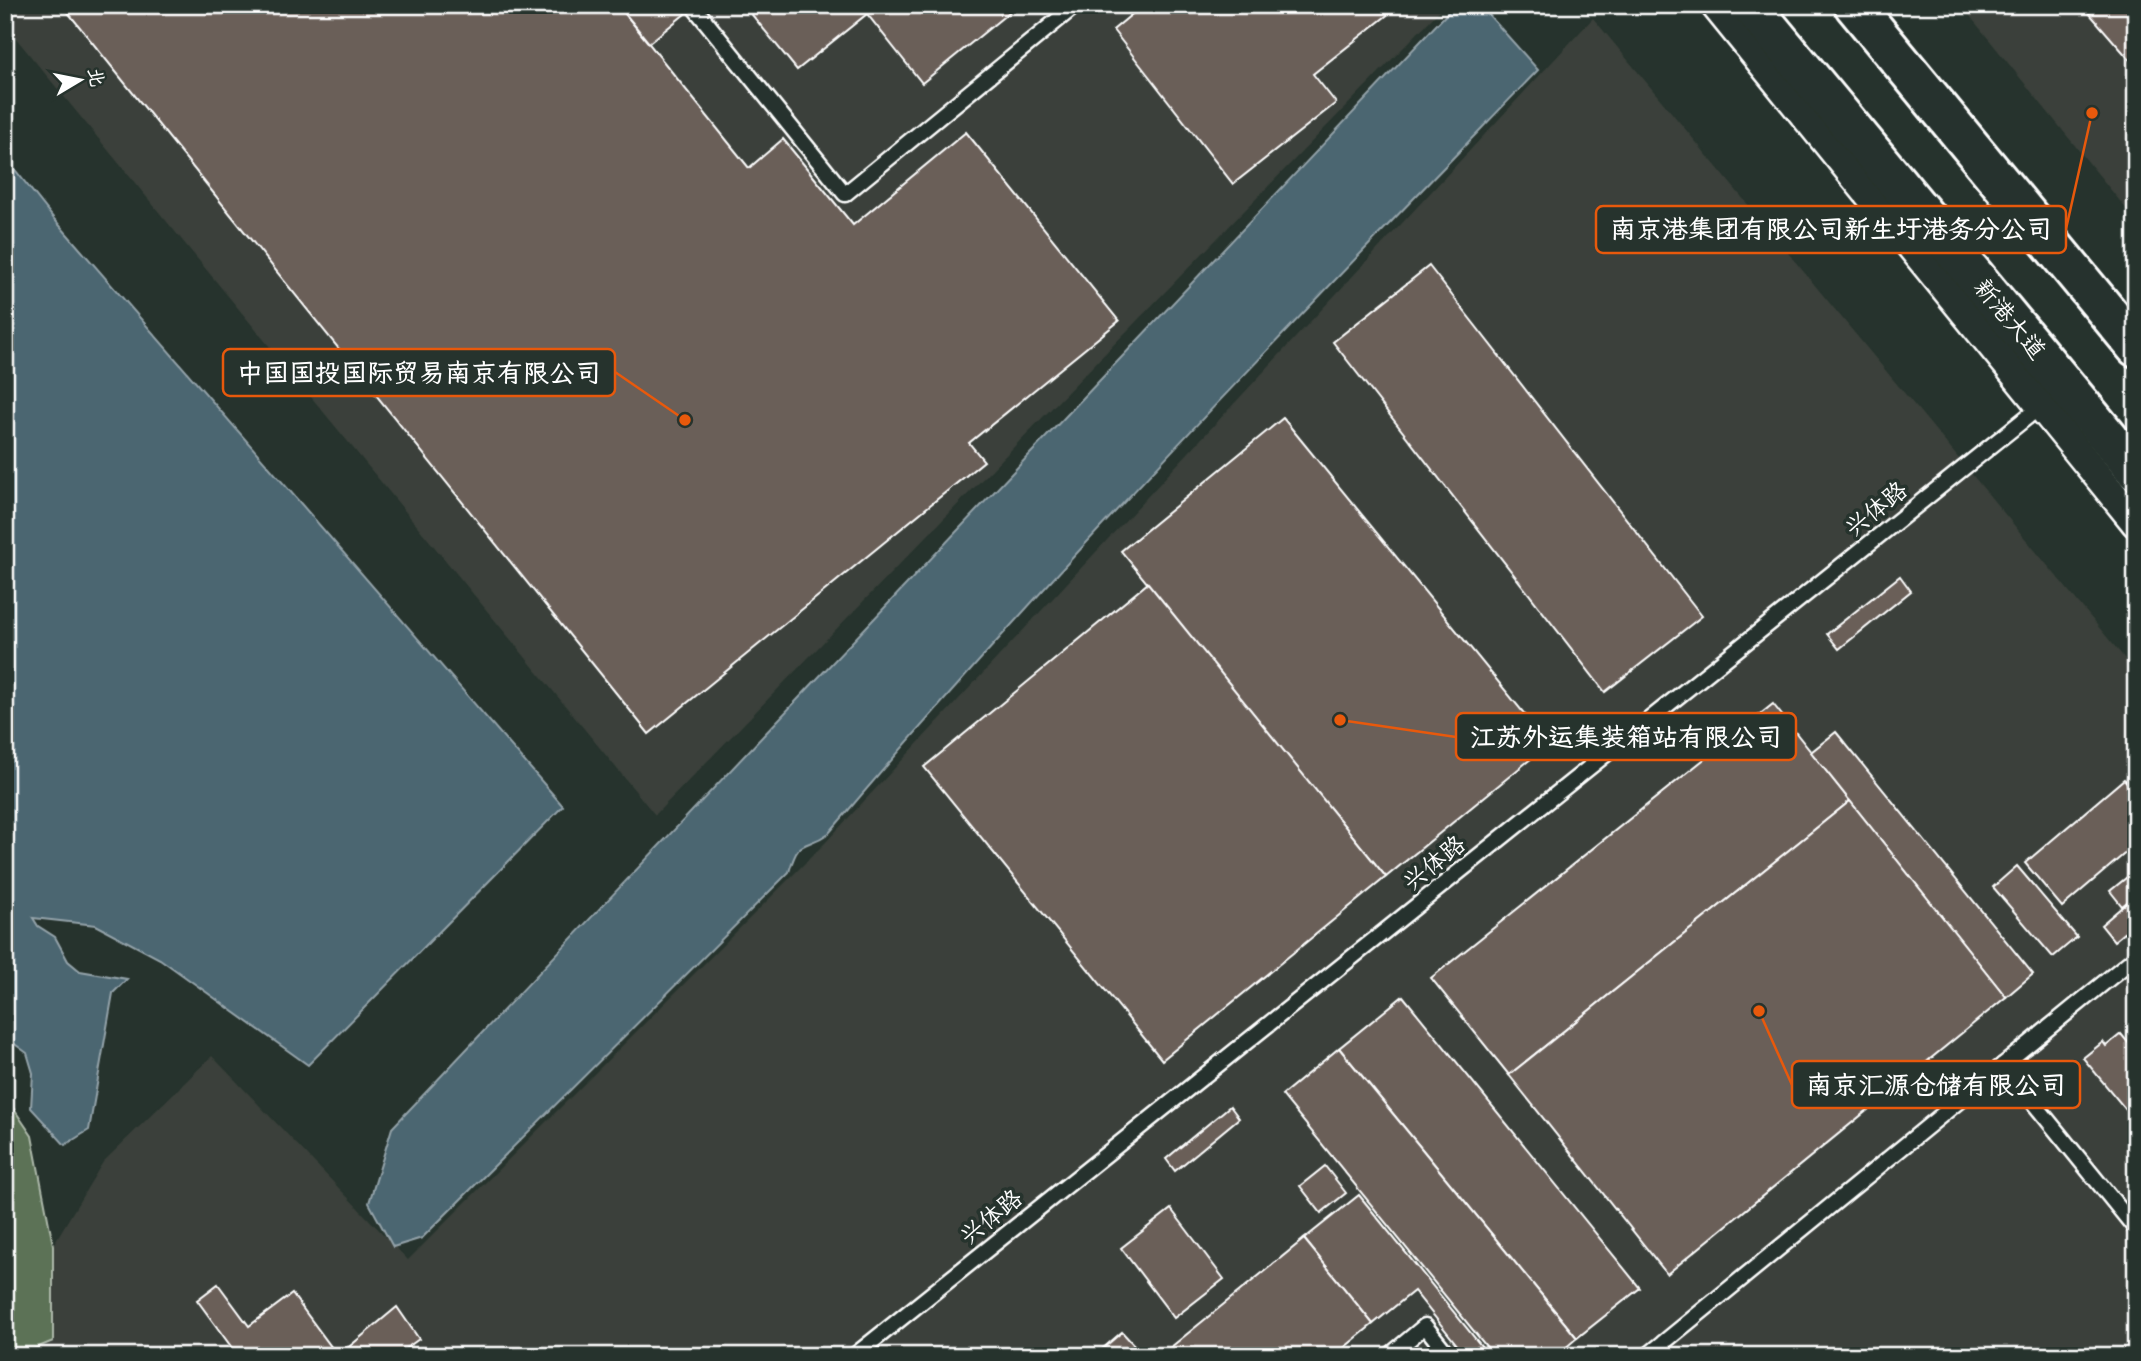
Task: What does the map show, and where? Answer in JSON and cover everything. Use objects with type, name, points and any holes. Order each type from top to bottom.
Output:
[{"type":"main road","name":"新港大道","points":[[1750,5],[2136,471]]},
{"type":"main road","points":[[1854,5],[2136,346]]},
{"type":"street","points":[[1715,5],[2136,523]]},
{"type":"lane","points":[[694,7],[845,194],[1076,5]]},
{"type":"lane","name":"兴体路","points":[[854,1356],[2041,406]]},
{"type":"lane","points":[[1647,1356],[2133,959]]},
{"type":"lane","points":[[2003,1065],[2136,1229]]},
{"type":"lane","points":[[1389,1356],[1425,1326],[1449,1356]]},
{"type":"shaded area","points":[[5,5],[1445,5],[655,815],[5,25]]},
{"type":"shaded area","points":[[1961,5],[2136,5],[2136,221]]},
{"type":"shaded area","points":[[1593,18],[2136,672],[2136,1356],[17,1356],[53,1340],[53,1245],[103,1162],[212,1056],[408,1260],[825,843]]},
{"type":"green space","points":[[5,1096],[32,1136],[53,1245],[53,1341],[17,1356],[5,1356]]},
{"type":"water","points":[[1455,5],[1480,5],[1538,70],[1088,541],[1000,637],[829,833],[800,848],[789,872],[422,1238],[393,1247],[369,1203],[392,1128]]},
{"type":"water","points":[[5,157],[55,220],[563,806],[308,1065],[160,959],[96,925],[33,918],[38,926],[55,937],[68,961],[80,971],[127,979],[113,993],[89,1130],[65,1145],[31,1108],[33,1073],[27,1053],[5,1037]]},
{"type":"building","points":[[62,5],[618,5],[749,168],[783,139],[853,225],[966,132],[1119,321],[969,443],[984,461],[649,734]]},
{"type":"building","points":[[618,5],[696,5],[649,43]]},
{"type":"building","points":[[744,5],[1018,5],[922,83],[867,14],[797,70]]},
{"type":"building","points":[[1143,5],[1400,5],[1313,74],[1336,103],[1233,184],[1113,30]]},
{"type":"building","points":[[2082,5],[2136,5],[2136,67]]},
{"type":"building","points":[[1429,266],[1702,616],[1605,692],[1333,342]]},
{"type":"building","points":[[1283,418],[1549,744],[1386,877],[1121,551]]},
{"type":"building","points":[[1900,576],[1911,591],[1839,649],[1827,634]]},
{"type":"building","points":[[1148,583],[1386,877],[1162,1060],[924,767]]},
{"type":"building","points":[[1773,704],[1850,801],[1509,1075],[1431,978]]},
{"type":"building","points":[[1836,732],[2033,974],[2006,997],[1811,752]]},
{"type":"building","points":[[2124,779],[2136,793],[2136,844],[2062,907],[2025,863]]},
{"type":"building","points":[[1850,801],[2006,997],[1667,1274],[1509,1075]]},
{"type":"building","points":[[2017,866],[2077,937],[2053,957],[1993,887]]},
{"type":"building","points":[[2131,874],[2136,880],[2136,895],[2122,906],[2110,891]]},
{"type":"building","points":[[2136,895],[2136,935],[2131,939],[2125,932],[2114,941],[2101,925]]},
{"type":"building","points":[[1403,996],[1640,1288],[1577,1338],[1339,1048]]},
{"type":"building","points":[[2121,1034],[2136,1052],[2136,1122],[2083,1058],[2103,1042],[2106,1046]]},
{"type":"building","points":[[1339,1048],[1577,1338],[1556,1356],[1494,1356],[1282,1095]]},
{"type":"building","points":[[1230,1106],[1239,1118],[1175,1171],[1166,1159]]},
{"type":"building","points":[[1325,1166],[1346,1193],[1321,1213],[1300,1186]]},
{"type":"building","points":[[1359,1195],[1487,1353],[1483,1356],[1466,1356],[1414,1291],[1373,1324],[1304,1239]]},
{"type":"building","points":[[1171,1209],[1224,1279],[1174,1318],[1121,1248]]},
{"type":"building","points":[[1304,1239],[1373,1324],[1334,1356],[1160,1356]]},
{"type":"building","points":[[218,1284],[249,1326],[292,1294],[338,1356],[238,1356],[197,1300]]},
{"type":"building","points":[[397,1307],[419,1339],[395,1356],[338,1356]]},
{"type":"building","points":[[1122,1332],[1134,1345],[1121,1356],[1094,1356]]},
{"type":"place","name":"南京港集团有限公司新生圩港务分公司","points":[[2092,113]]},
{"type":"place","name":"中国国投国际贸易南京有限公司","points":[[685,420]]},
{"type":"place","name":"江苏外运集装箱站有限公司","points":[[1340,720]]},
{"type":"place","name":"南京汇源仓储有限公司","points":[[1759,1011]]}]
